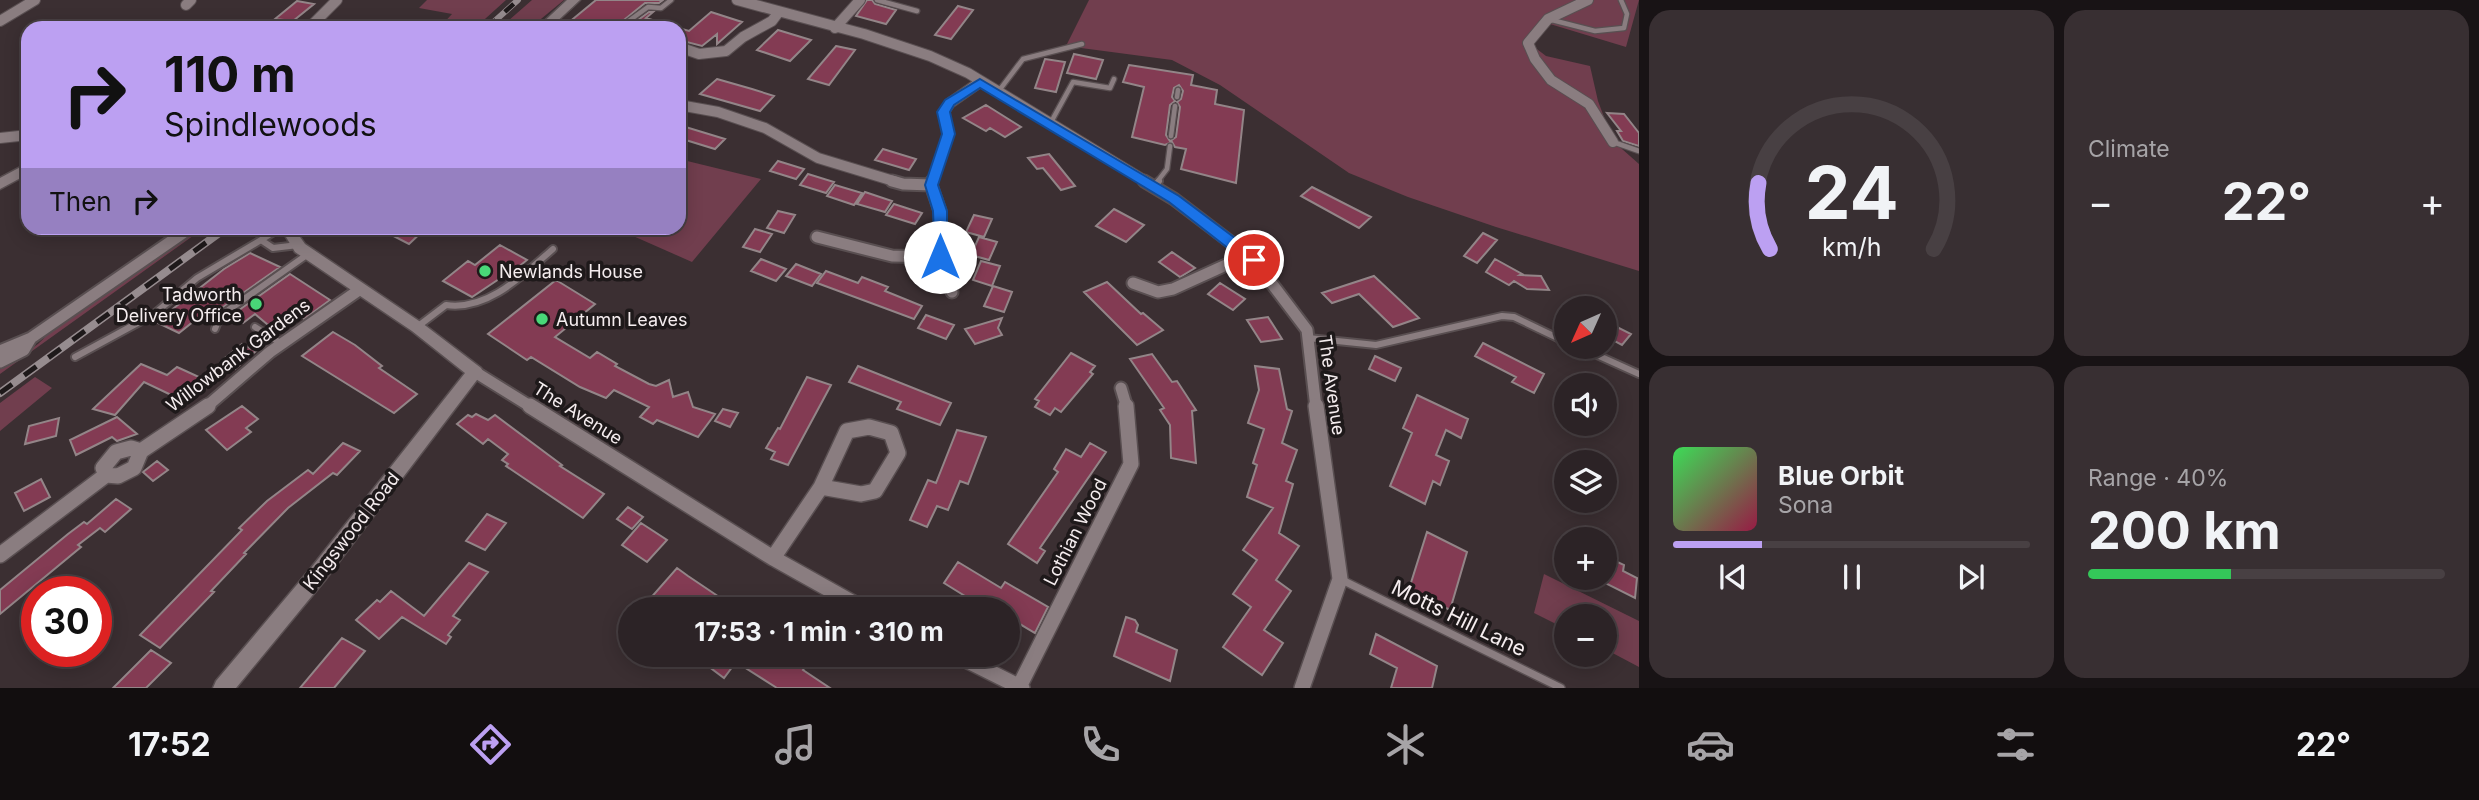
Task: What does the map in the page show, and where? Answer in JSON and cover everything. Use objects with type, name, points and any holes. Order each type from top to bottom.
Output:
[{"type":"main road","points":[[550,21],[574,0]]},
{"type":"main road","points":[[0,184],[21,171]]},
{"type":"street","points":[[0,21],[35,0]]},
{"type":"street","points":[[316,21],[337,0]]},
{"type":"street","name":"The Avenue","points":[[737,0],[864,34],[930,56],[998,92],[1174,199],[1248,256],[1307,330],[1326,490],[1340,579],[1302,688]]},
{"type":"street","points":[[835,28],[860,0]]},
{"type":"street","points":[[1588,0],[1548,19],[1528,43],[1535,60],[1551,80],[1589,104],[1613,142]]},
{"type":"street","points":[[686,49],[699,54],[726,51],[743,37],[772,21],[778,13]]},
{"type":"street","points":[[952,292],[940,257],[940,211],[931,185],[948,134],[944,112],[950,103],[980,82]]},
{"type":"street","points":[[686,106],[718,112],[765,128],[818,158],[903,184],[931,185]]},
{"type":"street","points":[[0,138],[21,136]]},
{"type":"street","points":[[0,351],[31,338],[180,235]]},
{"type":"street","points":[[293,235],[303,249]]},
{"type":"street","points":[[817,237],[892,256],[940,257]]},
{"type":"street","name":"The Avenue","points":[[303,249],[359,290],[417,327],[475,372],[773,558],[843,597]]},
{"type":"street","points":[[1133,284],[1158,292],[1173,289],[1248,256]]},
{"type":"street","name":"Willowbank Gardens","points":[[0,555],[106,475],[121,476],[131,471],[139,462],[141,451],[217,400],[282,344],[359,290]]},
{"type":"street","points":[[0,362],[24,350],[31,338]]},
{"type":"street","name":"Kingswood Road","points":[[223,688],[318,574],[475,372]]},
{"type":"street","name":"Lothian Wood","points":[[1021,687],[1131,464],[1129,417],[1121,387]]},
{"type":"street","points":[[773,558],[821,487],[847,431],[869,427],[891,433],[898,453],[875,491],[861,494],[821,487]]},
{"type":"street","name":"Willowbank Gardens","points":[[106,475],[103,468],[117,452],[131,448],[141,451]]},
{"type":"street","points":[[980,667],[1021,687]]},
{"type":"lane","points":[[629,21],[648,7],[661,8],[671,0]]},
{"type":"lane","points":[[877,0],[917,11]]},
{"type":"lane","points":[[1548,19],[1585,30],[1617,30],[1624,27],[1627,20],[1622,0]]},
{"type":"lane","points":[[998,92],[1023,59],[1082,44]]},
{"type":"lane","points":[[1050,124],[1073,82],[1110,88],[1114,79]]},
{"type":"lane","points":[[1177,97],[1178,90]]},
{"type":"lane","points":[[1171,136],[1175,106]]},
{"type":"lane","points":[[1613,142],[1639,151]]},
{"type":"lane","points":[[1154,187],[1167,169],[1170,146]]},
{"type":"lane","points":[[75,357],[154,314],[197,278],[269,235]]},
{"type":"lane","points":[[261,240],[273,248],[303,249]]},
{"type":"lane","points":[[215,329],[220,316],[303,249]]},
{"type":"lane","points":[[417,327],[446,305],[464,307],[485,299],[519,277],[553,249]]},
{"type":"lane","points":[[1308,338],[1376,345],[1502,316],[1514,317],[1554,336]]},
{"type":"lane","points":[[255,327],[282,344]]},
{"type":"lane","points":[[1606,359],[1639,374]]},
{"type":"lane","name":"Motts Hill Lane","points":[[1340,579],[1561,688]]},
{"type":"shaded area","points":[[427,0],[506,0],[483,21],[446,21],[452,14],[419,8]]},
{"type":"shaded area","points":[[532,0],[564,0],[538,21],[508,21]]},
{"type":"shaded area","points":[[1089,0],[1639,0],[1626,47],[1550,24],[1548,20],[1529,43],[1546,56],[1590,66],[1598,101],[1613,141],[1639,164],[1639,271],[1496,227],[1408,197],[1349,173],[1220,85],[1172,60],[1066,46]]},
{"type":"shaded area","points":[[686,161],[761,179],[692,262],[631,235],[686,235]]},
{"type":"shaded area","points":[[189,235],[194,235],[0,374],[0,366],[32,348],[48,333]]},
{"type":"shaded area","points":[[35,377],[52,388],[0,431],[0,403]]},
{"type":"shaded area","points":[[1544,574],[1554,579],[1554,590],[1576,590],[1605,604],[1554,604],[1554,623],[1534,613]]},
{"type":"shaded area","points":[[1617,610],[1639,621],[1639,667],[1617,655]]},
{"type":"building","points":[[596,0],[663,0],[659,3],[645,3],[623,21],[570,21]]},
{"type":"building","points":[[867,0],[896,10],[886,24],[856,16]]},
{"type":"building","points":[[297,1],[314,4],[293,21],[275,19]]},
{"type":"building","points":[[958,6],[973,10],[951,39],[935,35]]},
{"type":"building","points":[[653,12],[646,18],[655,21],[637,21]]},
{"type":"building","points":[[711,12],[742,22],[717,44],[717,34],[702,46],[686,42],[686,30],[689,31]]},
{"type":"building","points":[[778,30],[811,40],[790,61],[757,50]]},
{"type":"building","points":[[836,46],[855,50],[829,85],[808,79]]},
{"type":"building","points":[[1074,54],[1103,60],[1096,79],[1067,73]]},
{"type":"building","points":[[1045,59],[1065,62],[1056,92],[1035,88]]},
{"type":"building","points":[[1129,65],[1193,75],[1191,85],[1217,90],[1215,104],[1244,110],[1236,183],[1181,169],[1186,149],[1175,147],[1172,142],[1165,145],[1132,137],[1144,87],[1123,82]],"holes":[[[1179,85],[1183,91],[1177,102],[1180,107],[1176,137],[1170,141],[1166,135],[1170,105],[1175,101],[1172,97],[1174,88]]]},
{"type":"building","points":[[717,79],[774,96],[760,111],[700,94]]},
{"type":"building","points":[[986,105],[1021,127],[1005,137],[990,128],[986,131],[963,118]]},
{"type":"building","points":[[1607,113],[1624,114],[1639,133],[1639,146],[1623,141],[1617,131],[1621,131]]},
{"type":"building","points":[[686,127],[725,139],[715,149],[686,140]]},
{"type":"building","points":[[883,149],[916,159],[909,170],[875,160]]},
{"type":"building","points":[[1049,154],[1075,186],[1061,190],[1043,168],[1037,169],[1028,158]]},
{"type":"building","points":[[778,161],[804,169],[796,179],[770,171]]},
{"type":"building","points":[[808,174],[834,182],[826,193],[800,185]]},
{"type":"building","points":[[835,185],[862,193],[854,205],[827,196]]},
{"type":"building","points":[[1312,187],[1371,217],[1359,228],[1301,196]]},
{"type":"building","points":[[865,192],[892,201],[885,212],[857,204]]},
{"type":"building","points":[[894,204],[922,213],[915,224],[886,215]]},
{"type":"building","points":[[1114,209],[1144,225],[1126,242],[1096,226]]},
{"type":"building","points":[[778,211],[795,215],[784,233],[767,228]]},
{"type":"building","points":[[974,215],[992,219],[984,237],[966,232]]},
{"type":"building","points":[[755,229],[772,234],[760,252],[743,247]]},
{"type":"building","points":[[1483,233],[1497,240],[1477,263],[1464,256]]},
{"type":"building","points":[[392,235],[419,235],[409,244]]},
{"type":"building","points":[[979,237],[997,242],[989,260],[971,255]]},
{"type":"building","name":"Newlands House","points":[[500,245],[527,260],[505,278],[502,277],[472,297],[443,281],[468,261],[475,265]]},
{"type":"building","points":[[1172,252],[1195,268],[1180,277],[1159,262]]},
{"type":"building","points":[[250,253],[280,267],[216,312],[209,309],[179,333],[156,322],[224,269]]},
{"type":"building","points":[[761,259],[786,269],[776,281],[751,271]]},
{"type":"building","points":[[1495,259],[1522,274],[1520,275],[1541,276],[1549,290],[1527,289],[1514,281],[1509,285],[1486,272]]},
{"type":"building","points":[[981,261],[1000,266],[992,286],[973,280]]},
{"type":"building","points":[[796,264],[821,274],[812,286],[786,276]]},
{"type":"building","points":[[826,271],[858,283],[862,277],[888,287],[885,291],[922,306],[914,319],[817,283]]},
{"type":"building","points":[[290,274],[330,300],[304,319],[298,314],[274,330],[255,314],[243,323],[232,315]]},
{"type":"building","points":[[1374,276],[1419,318],[1393,327],[1359,294],[1332,303],[1322,293]]},
{"type":"building","points":[[556,280],[595,304],[555,337],[590,358],[597,352],[617,364],[615,366],[649,384],[656,386],[669,380],[673,397],[688,392],[693,407],[715,414],[698,437],[657,420],[653,424],[640,417],[649,407],[614,390],[606,398],[580,387],[531,357],[527,360],[488,334]]},
{"type":"building","points":[[1107,282],[1141,314],[1163,330],[1137,345],[1084,292]]},
{"type":"building","points":[[1220,283],[1245,299],[1233,310],[1208,294]]},
{"type":"building","points":[[993,286],[1012,292],[1004,312],[984,306]]},
{"type":"building","points":[[926,315],[954,325],[946,339],[918,328]]},
{"type":"building","points":[[1268,317],[1282,339],[1261,342],[1247,320]]},
{"type":"building","points":[[1002,318],[998,328],[1002,335],[975,344],[965,329]]},
{"type":"building","points":[[1617,327],[1631,334],[1622,345],[1617,342]]},
{"type":"building","points":[[333,332],[355,345],[382,366],[379,368],[417,394],[394,413],[302,356]]},
{"type":"building","points":[[1483,343],[1544,374],[1534,393],[1512,382],[1516,377],[1475,356]]},
{"type":"building","points":[[242,344],[256,351],[235,369],[221,361]]},
{"type":"building","points":[[1071,353],[1095,366],[1090,372],[1093,374],[1061,412],[1055,408],[1050,415],[1035,407],[1039,401],[1035,399]]},
{"type":"building","points":[[1152,354],[1172,382],[1177,381],[1196,410],[1192,411],[1196,463],[1171,458],[1170,425],[1160,410],[1164,408],[1130,359]]},
{"type":"building","points":[[1375,356],[1401,368],[1395,381],[1369,369]]},
{"type":"building","points":[[141,364],[167,375],[177,367],[212,383],[188,403],[144,382],[115,415],[93,409]]},
{"type":"building","points":[[858,366],[951,403],[940,425],[897,409],[901,402],[849,382]]},
{"type":"building","points":[[1255,366],[1279,369],[1287,409],[1292,411],[1282,443],[1297,450],[1286,481],[1293,484],[1279,533],[1299,546],[1276,580],[1291,591],[1264,630],[1283,643],[1262,675],[1223,647],[1251,607],[1233,594],[1257,560],[1243,550],[1273,508],[1247,497],[1257,465],[1253,463],[1264,429],[1248,423],[1259,390]]},
{"type":"building","points":[[807,377],[831,385],[788,465],[771,459],[775,452],[766,448],[778,428],[780,429]]},
{"type":"building","points":[[1417,395],[1468,419],[1461,438],[1446,430],[1436,455],[1449,461],[1440,485],[1433,481],[1425,504],[1390,486],[1412,433],[1403,428]]},
{"type":"building","points":[[242,406],[258,419],[246,428],[251,432],[227,450],[206,430]]},
{"type":"building","points":[[723,409],[738,413],[730,427],[715,421]]},
{"type":"building","points":[[476,414],[488,420],[495,415],[562,465],[560,466],[604,494],[583,518],[506,466],[508,464],[502,460],[508,454],[488,439],[483,444],[457,424],[468,415],[472,417]]},
{"type":"building","points":[[117,417],[137,434],[117,441],[112,437],[76,455],[70,440]]},
{"type":"building","points":[[59,418],[56,436],[25,444],[29,426]]},
{"type":"building","points":[[957,430],[986,437],[968,484],[960,481],[948,510],[937,506],[927,527],[910,520],[928,480],[936,483]]},
{"type":"building","points":[[343,443],[360,451],[337,475],[333,473],[288,508],[244,553],[246,554],[211,591],[214,592],[160,648],[140,635],[267,501],[308,470],[313,474]]},
{"type":"building","points":[[1090,443],[1106,452],[1040,548],[1045,551],[1037,563],[1008,544],[1058,472],[1054,469],[1066,449],[1081,457]]},
{"type":"building","points":[[157,461],[168,470],[153,481],[143,472]]},
{"type":"building","points":[[41,479],[50,497],[24,511],[15,493]]},
{"type":"building","points":[[116,499],[131,509],[105,532],[100,528],[78,545],[81,547],[46,576],[21,576],[21,597],[0,614],[0,590],[68,534],[84,522],[87,524]]},
{"type":"building","points":[[628,507],[643,517],[632,529],[617,519]]},
{"type":"building","points":[[487,514],[506,523],[485,550],[466,541]]},
{"type":"building","points":[[641,523],[667,540],[647,562],[622,545]]},
{"type":"building","points":[[1427,532],[1467,552],[1450,610],[1409,589]]},
{"type":"building","points":[[958,562],[1001,588],[1005,582],[1048,607],[1035,633],[1020,624],[1020,597],[967,597],[944,583]]},
{"type":"building","points":[[1617,562],[1624,565],[1623,571],[1637,578],[1635,598],[1617,589]]},
{"type":"building","points":[[469,563],[488,572],[453,616],[460,620],[448,635],[451,637],[446,644],[402,617],[379,639],[356,620],[391,591],[424,616]]},
{"type":"building","points":[[677,568],[719,597],[652,597]]},
{"type":"building","points":[[1126,617],[1135,620],[1138,625],[1136,632],[1177,650],[1170,681],[1114,656]]},
{"type":"building","points":[[1376,634],[1437,666],[1432,688],[1391,688],[1397,668],[1370,654]]},
{"type":"building","points":[[342,638],[365,651],[334,688],[300,688]]},
{"type":"building","points":[[151,650],[171,663],[146,688],[113,688]]},
{"type":"building","points":[[709,667],[732,667],[724,678]]},
{"type":"building","points":[[744,667],[805,667],[803,670],[830,688],[777,688]]},
{"type":"railway","points":[[495,21],[518,0]]},
{"type":"railway","points":[[0,393],[216,235]]},
{"type":"place","name":"Newlands House","points":[[485,271]]},
{"type":"place","name":"Tadworth Delivery Office","points":[[256,304]]},
{"type":"place","name":"Autumn Leaves","points":[[542,319]]},
{"type":"route","points":[[940,257],[940,211],[931,185],[948,134],[944,112],[950,103],[980,82],[1174,199],[1254,260]]}]
